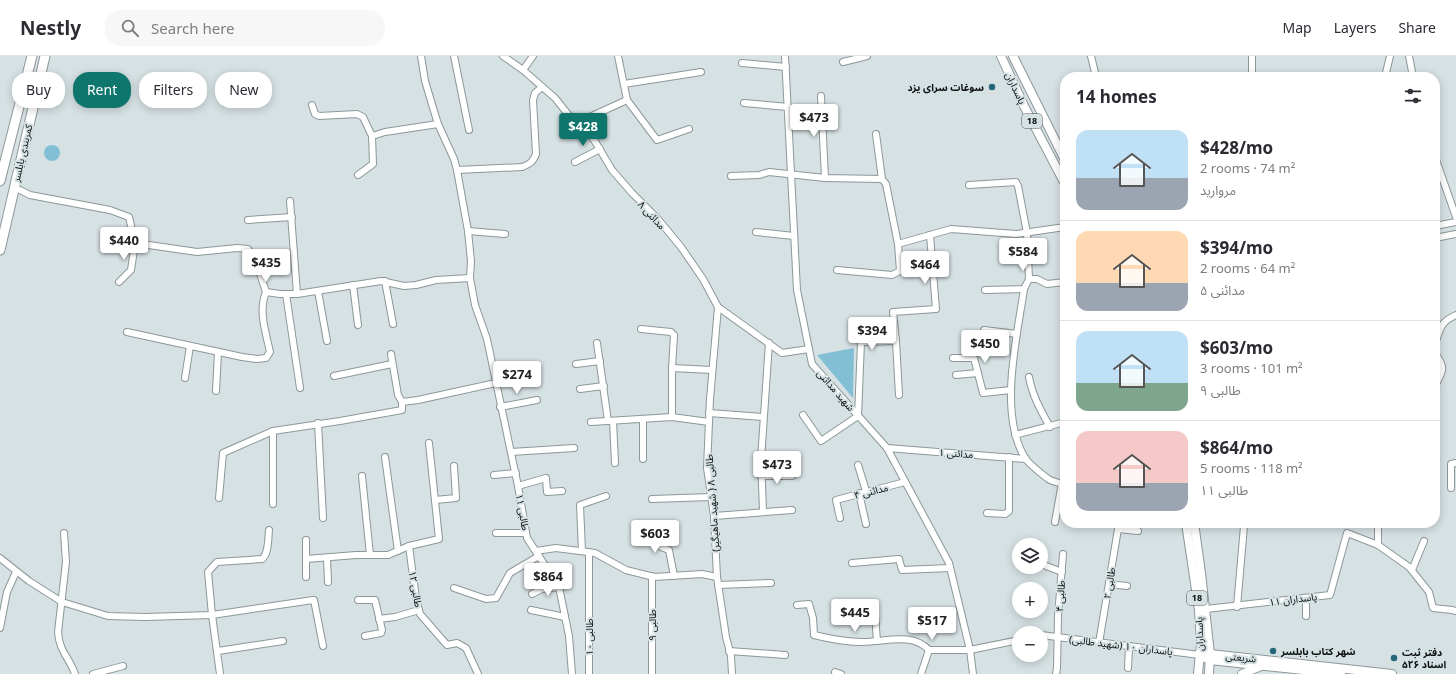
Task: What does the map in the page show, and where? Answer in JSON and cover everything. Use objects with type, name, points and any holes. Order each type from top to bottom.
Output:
[{"type":"highway","name":"کمربندی بابلسر","points":[[0,181],[32,56]]},
{"type":"highway","name":"کمربندی بابلسر","points":[[0,250],[45,56]]},
{"type":"main road","name":"پاسداران","points":[[1001,56],[1024,106],[1060,174]]},
{"type":"main road","name":"18","points":[[1013,56],[1060,147]]},
{"type":"main road","name":"پاسداران","points":[[1187,528],[1199,610],[1201,643],[1198,674]]},
{"type":"main road","name":"پاسداران","points":[[1195,528],[1206,609],[1210,657],[1209,674]]},
{"type":"main road","points":[[1200,656],[1341,674]]},
{"type":"main road","name":"شریعتی","points":[[1210,657],[1392,674]]},
{"type":"main road","points":[[1242,674],[1262,665]]},
{"type":"street","name":"طالبی ۱۱","points":[[421,56],[425,81],[438,124],[454,159],[457,170],[468,231],[471,261],[470,278],[475,305],[487,339],[500,407],[516,473],[527,538],[559,587],[568,636],[572,674]]},
{"type":"street","points":[[454,56],[469,130]]},
{"type":"street","name":"مدائنی ۸","points":[[503,56],[523,70],[555,98],[571,118],[581,121],[612,170],[657,218],[681,247],[703,279],[718,308],[782,353],[809,349]]},
{"type":"street","points":[[523,70],[533,56]]},
{"type":"street","points":[[618,56],[627,100],[657,140],[689,129]]},
{"type":"street","name":"شهید مدائنی","points":[[785,56],[797,290],[812,364],[887,448],[949,563],[970,650],[973,674]]},
{"type":"street","points":[[843,62],[867,56]]},
{"type":"street","points":[[1092,56],[1095,72]]},
{"type":"street","points":[[1252,56],[1252,72]]},
{"type":"street","points":[[1386,72],[1390,56]]},
{"type":"street","points":[[1409,56],[1412,72]]},
{"type":"street","points":[[742,63],[786,67]]},
{"type":"street","points":[[624,84],[701,72]]},
{"type":"street","points":[[457,170],[522,167],[529,165],[533,161],[536,154],[533,100],[536,93],[542,87]]},
{"type":"street","points":[[821,96],[825,178]]},
{"type":"street","points":[[581,121],[627,100]]},
{"type":"street","points":[[744,104],[788,107]]},
{"type":"street","points":[[312,105],[315,114],[319,116],[357,114],[363,117],[372,136],[373,164],[358,175]]},
{"type":"street","points":[[372,136],[384,132],[438,124]]},
{"type":"street","points":[[837,270],[892,276],[900,271],[898,244],[886,184],[882,179],[876,134]]},
{"type":"street","points":[[575,162],[600,149]]},
{"type":"street","points":[[1440,171],[1456,217]]},
{"type":"street","points":[[731,176],[759,175],[768,172],[825,178],[882,179]]},
{"type":"street","points":[[969,185],[1016,182],[1018,186],[1027,232],[1029,279],[1024,289],[1017,334],[1010,398],[1015,435],[1026,459],[1049,479],[1060,483]]},
{"type":"street","points":[[20,190],[30,194],[110,210],[129,217],[135,243],[131,270],[119,282]]},
{"type":"street","points":[[290,201],[297,294]]},
{"type":"street","points":[[248,220],[292,217]]},
{"type":"street","points":[[1440,225],[1456,222]]},
{"type":"street","points":[[898,244],[951,229],[1016,234],[1060,228]]},
{"type":"street","points":[[468,231],[505,234]]},
{"type":"street","points":[[756,232],[794,236]]},
{"type":"street","points":[[1440,237],[1456,234]]},
{"type":"street","points":[[899,395],[893,312],[936,309],[930,235]]},
{"type":"street","points":[[127,332],[242,357],[258,359],[266,358],[270,352],[265,330],[263,310],[263,300],[266,292],[255,258],[248,249],[238,248],[197,252],[135,243]]},
{"type":"street","points":[[266,292],[297,294],[381,281],[404,286],[416,285],[436,280],[470,278]]},
{"type":"street","points":[[1029,279],[1037,279],[1047,284],[1060,283]]},
{"type":"street","points":[[385,282],[393,324]]},
{"type":"street","points":[[353,285],[358,325]]},
{"type":"street","points":[[985,290],[1024,289]]},
{"type":"street","points":[[318,290],[327,341]]},
{"type":"street","points":[[286,294],[300,388]]},
{"type":"street","name":"طالبی ۸ ( شهید ماهیگیر)","points":[[718,308],[709,413],[707,468],[714,516],[718,585],[732,674]]},
{"type":"street","points":[[1440,328],[1445,320],[1456,315]]},
{"type":"street","points":[[641,328],[671,332],[674,335],[672,368],[672,418]]},
{"type":"street","points":[[984,330],[1017,334]]},
{"type":"street","points":[[803,415],[821,441],[858,416],[861,342],[896,341]]},
{"type":"street","points":[[597,343],[610,421],[615,463]]},
{"type":"street","points":[[763,511],[761,459],[769,343]]},
{"type":"street","points":[[185,378],[190,346]]},
{"type":"street","points":[[216,391],[218,352]]},
{"type":"street","points":[[220,498],[223,453],[273,431],[402,410],[402,402],[398,395],[391,354]]},
{"type":"street","points":[[953,358],[974,358],[983,393],[1011,390]]},
{"type":"street","points":[[1440,360],[1443,372],[1440,377]]},
{"type":"street","points":[[576,364],[600,361]]},
{"type":"street","points":[[334,376],[392,364]]},
{"type":"street","points":[[672,368],[712,370]]},
{"type":"street","points":[[956,375],[978,373]]},
{"type":"street","points":[[402,402],[496,384],[538,374]]},
{"type":"street","points":[[1029,377],[1031,390],[1050,427]]},
{"type":"street","points":[[580,389],[604,386]]},
{"type":"street","points":[[500,407],[537,400]]},
{"type":"street","points":[[709,413],[763,417]]},
{"type":"street","points":[[591,422],[672,418],[709,422]]},
{"type":"street","points":[[642,459],[643,419]]},
{"type":"street","points":[[318,423],[323,518]]},
{"type":"street","points":[[1015,435],[1060,424]]},
{"type":"street","points":[[273,431],[273,504]]},
{"type":"street","points":[[306,559],[388,555],[409,546],[439,540],[429,443]]},
{"type":"street","points":[[511,452],[574,448]]},
{"type":"street","name":"مدائنی ۱","points":[[887,448],[1009,456],[1026,459]]},
{"type":"street","points":[[987,513],[1005,514],[1009,511],[1009,456]]},
{"type":"street","points":[[385,457],[398,551]]},
{"type":"street","points":[[1451,488],[1451,464],[1456,463]]},
{"type":"street","points":[[858,465],[866,491]]},
{"type":"street","points":[[435,500],[456,498],[454,466]]},
{"type":"street","points":[[494,476],[516,473]]},
{"type":"street","points":[[362,476],[370,555]]},
{"type":"street","points":[[762,476],[792,476]]},
{"type":"street","points":[[518,486],[546,478],[547,492],[562,492]]},
{"type":"street","name":"مدائنی ۴","points":[[840,518],[836,500],[905,482]]},
{"type":"street","points":[[859,493],[866,524]]},
{"type":"street","points":[[582,551],[580,505],[606,496]]},
{"type":"street","points":[[652,499],[711,497]]},
{"type":"street","points":[[1055,522],[1060,498]]},
{"type":"street","points":[[714,516],[763,511],[792,510]]},
{"type":"street","points":[[658,527],[661,547],[669,550],[674,576]]},
{"type":"street","name":"طالبی ۲","points":[[1099,643],[1118,528]]},
{"type":"street","points":[[1126,528],[1138,531]]},
{"type":"street","points":[[1237,606],[1244,528]]},
{"type":"street","points":[[1378,528],[1378,545],[1412,570],[1429,592],[1433,608],[1456,611]]},
{"type":"street","points":[[220,674],[208,572],[217,562],[262,559],[265,557],[269,530]]},
{"type":"street","points":[[64,533],[66,562],[58,642],[71,663],[75,674]]},
{"type":"street","points":[[496,533],[526,533]]},
{"type":"street","name":"پاسداران ۱۱","points":[[1206,609],[1330,595],[1347,533],[1378,545]]},
{"type":"street","points":[[306,540],[306,577]]},
{"type":"street","points":[[1412,570],[1424,540]]},
{"type":"street","name":"طالبی ۱۲","points":[[409,546],[416,599],[420,614],[447,645],[457,643],[466,648],[478,674]]},
{"type":"street","points":[[454,588],[486,599],[496,598],[510,573],[538,553],[556,548],[595,553],[626,570],[652,576],[702,574],[717,576]]},
{"type":"street","name":"طالبی ۱۰","points":[[589,552],[589,674]]},
{"type":"street","name":"طالبی ۴","points":[[1056,674],[1058,616],[1063,554]]},
{"type":"street","points":[[0,558],[28,581],[62,602],[108,616],[145,618],[212,615],[314,600],[323,646]]},
{"type":"street","points":[[327,558],[328,582]]},
{"type":"street","points":[[852,562],[899,559],[902,570],[950,568]]},
{"type":"street","points":[[1048,567],[1062,572]]},
{"type":"street","points":[[0,628],[7,592],[16,572]]},
{"type":"street","name":"طالبی ۹","points":[[652,576],[652,674]]},
{"type":"street","points":[[718,585],[771,583]]},
{"type":"street","points":[[1109,584],[1127,586]]},
{"type":"street","points":[[532,594],[542,589],[559,587]]},
{"type":"street","points":[[1306,598],[1306,616]]},
{"type":"street","points":[[358,600],[375,600],[380,619],[382,630],[381,633],[365,636]]},
{"type":"street","points":[[797,605],[809,604],[813,618],[814,635],[836,641],[865,642],[891,639],[911,640],[923,644],[929,650],[970,650],[1012,641]]},
{"type":"street","points":[[380,619],[395,617],[419,610]]},
{"type":"street","points":[[531,610],[565,617]]},
{"type":"street","points":[[875,614],[877,641]]},
{"type":"street","name":"پاسداران ۱۰ (شهید طالبی)","points":[[1048,636],[1200,656]]},
{"type":"street","points":[[218,651],[283,641]]},
{"type":"street","points":[[1128,668],[1129,647]]},
{"type":"street","points":[[921,674],[929,650]]},
{"type":"street","points":[[729,651],[785,655]]},
{"type":"street","points":[[92,674],[123,666]]},
{"type":"shaded area","points":[[49,145],[55,145],[60,150],[58,159],[55,161],[49,161],[44,156],[44,150]]},
{"type":"shaded area","points":[[854,348],[853,398],[817,355]]},
{"type":"place","name":"سوغات سرای یزد","points":[[992,87]]},
{"type":"place","name":"شهر کتاب بابلسر","points":[[1273,651]]},
{"type":"place","name":"دفتر ثبت اسناد ۵۲۶","points":[[1394,658]]}]
